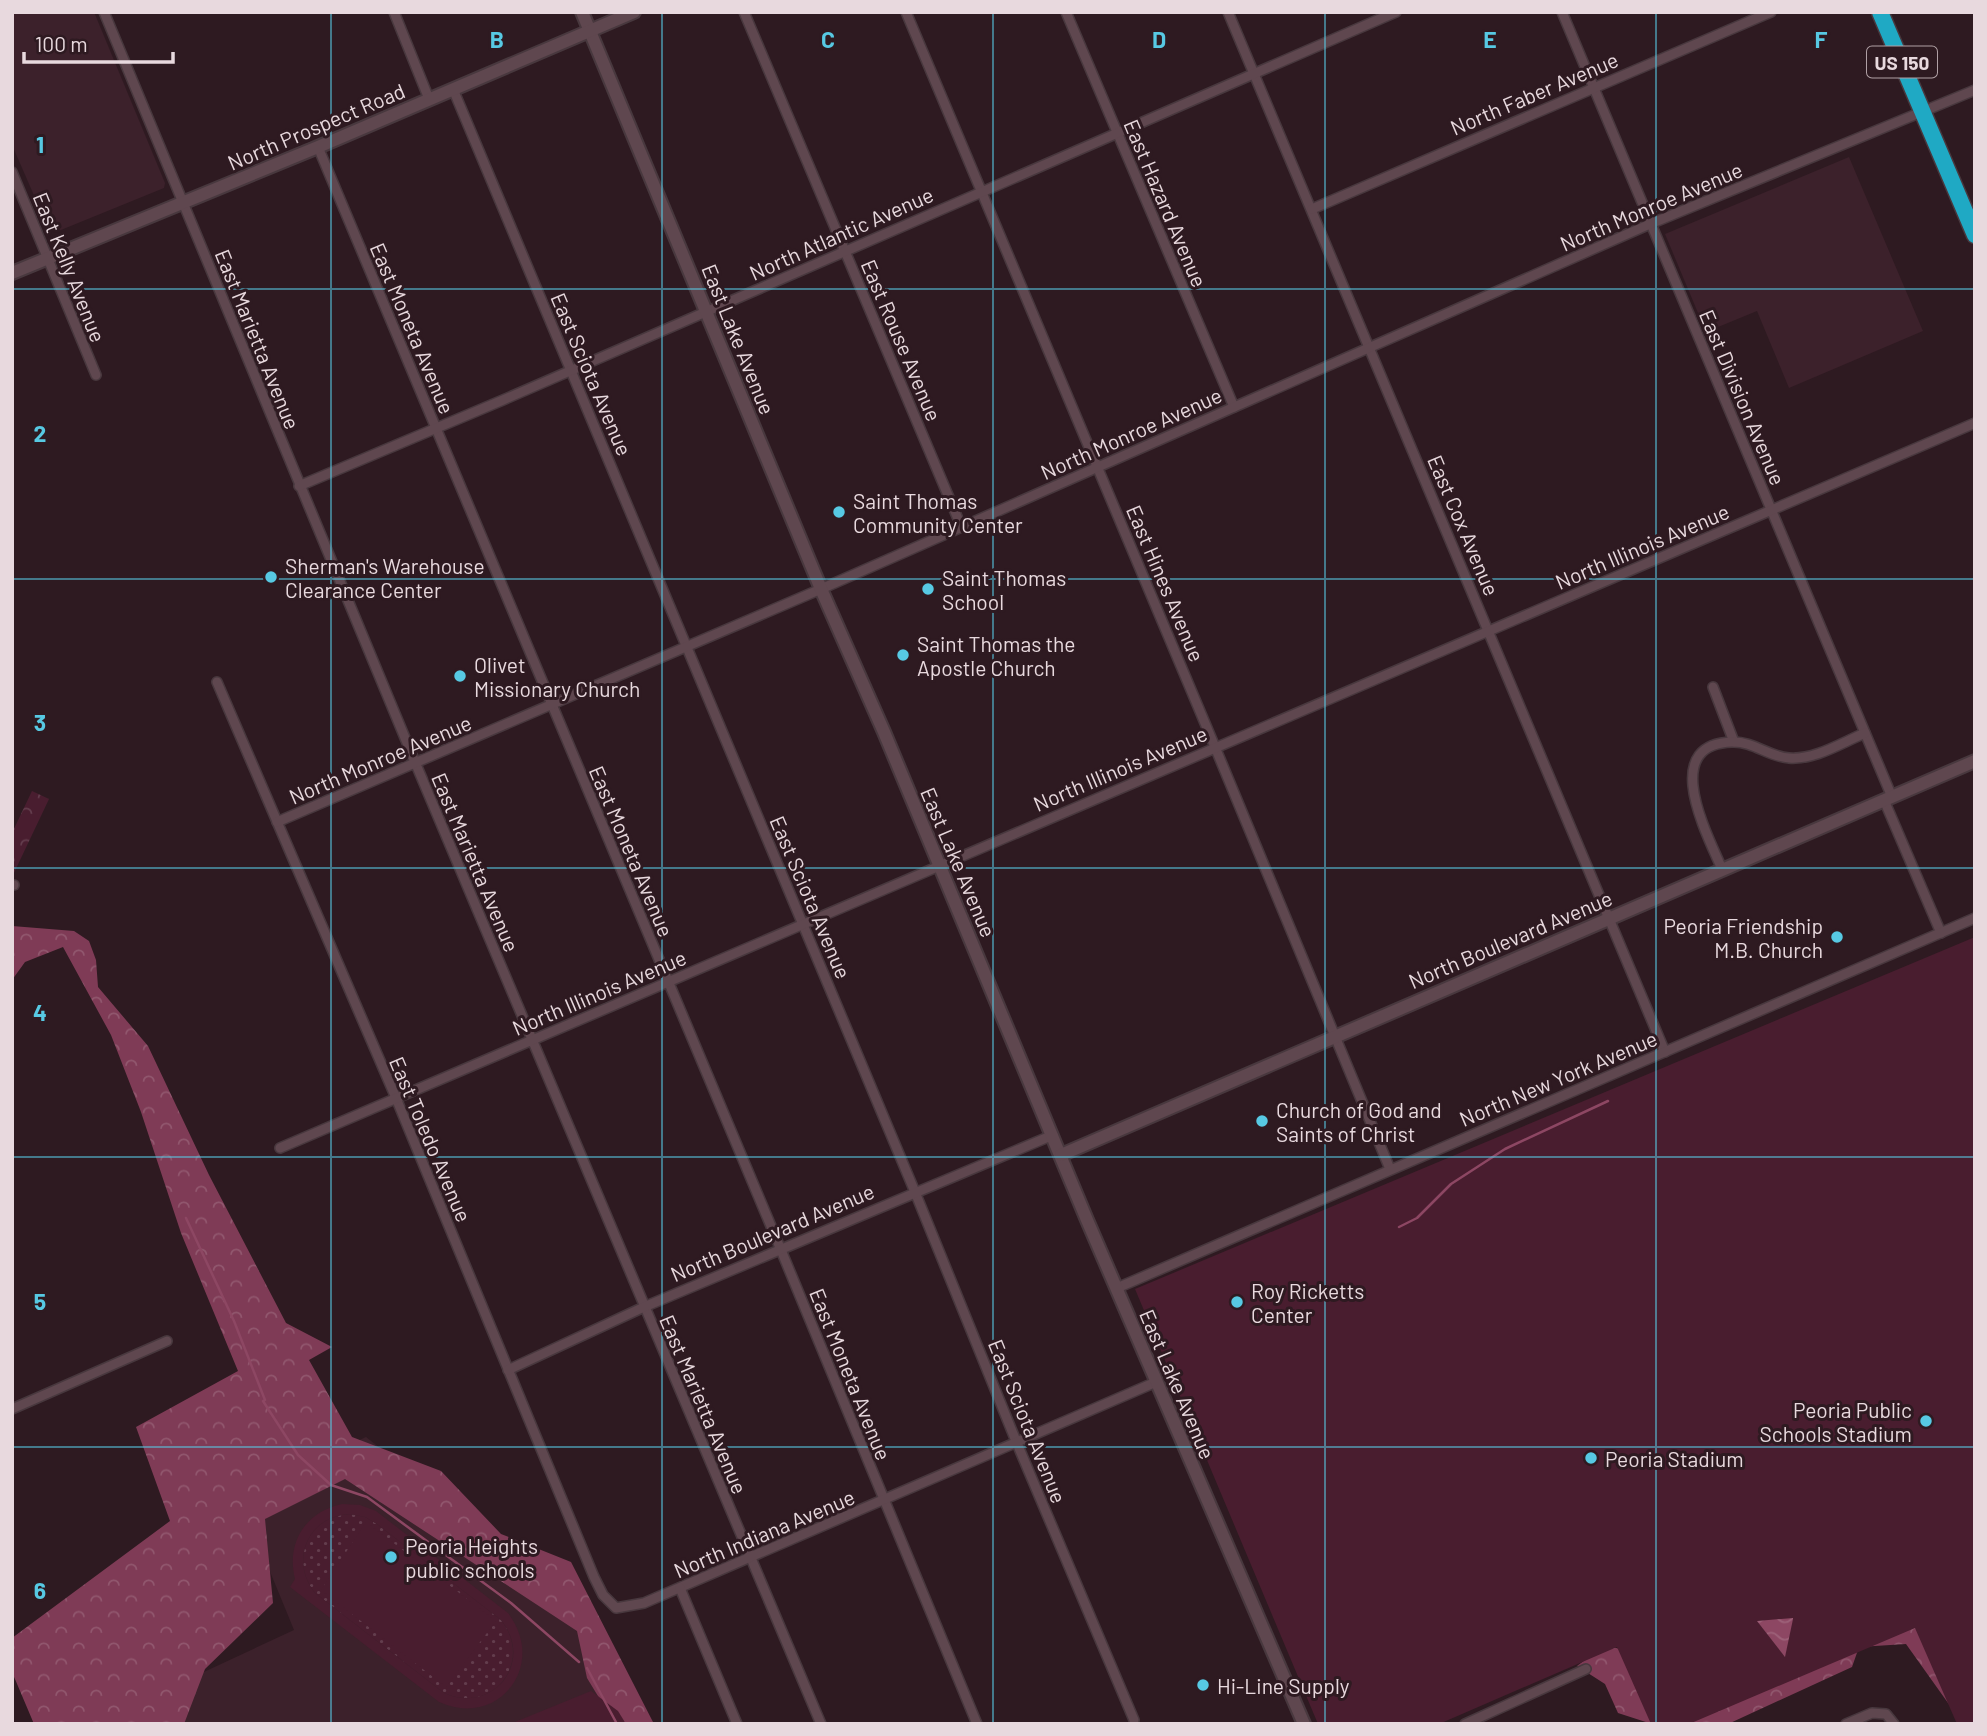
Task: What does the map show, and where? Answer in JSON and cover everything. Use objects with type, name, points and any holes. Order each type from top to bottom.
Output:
[{"type":"highway","name":"US 150","points":[[1880,12],[1975,235]]},
{"type":"street","name":"East Marietta Avenue","points":[[104,12],[299,486],[821,1724]]},
{"type":"street","points":[[394,12],[429,99]]},
{"type":"street","name":"East Lake Avenue","points":[[583,12],[821,589],[1156,1382],[1304,1724]]},
{"type":"street","name":"North Prospect Road","points":[[12,273],[318,148],[634,12]]},
{"type":"street","name":"East Rouse Avenue","points":[[744,12],[961,526]]},
{"type":"street","name":"East Hines Avenue","points":[[906,12],[1216,747],[1390,1169]]},
{"type":"street","name":"East Hazard Avenue","points":[[1066,12],[1234,407]]},
{"type":"street","name":"East Cox Avenue","points":[[1228,12],[1665,1052]]},
{"type":"street","name":"North Atlantic Avenue","points":[[299,486],[1396,12]]},
{"type":"street","name":"East Division Avenue","points":[[1562,12],[1865,733],[1941,933]]},
{"type":"street","name":"North Faber Avenue","points":[[1312,209],[1771,12]]},
{"type":"street","name":"East Sciota Avenue","points":[[453,89],[1134,1720]]},
{"type":"street","name":"North Monroe Avenue","points":[[277,822],[821,589],[1650,224],[1975,90]]},
{"type":"street","name":"East Moneta Avenue","points":[[318,148],[977,1724]]},
{"type":"street","name":"East Kelly Avenue","points":[[12,172],[96,375]]},
{"type":"street","name":"North Illinois Avenue","points":[[280,1148],[1975,423]]},
{"type":"street","name":"East Toledo Avenue","points":[[216,682],[396,1098],[594,1577],[603,1595],[616,1608]]},
{"type":"street","points":[[1713,687],[1734,742]]},
{"type":"street","points":[[1721,869],[1698,811],[1691,783],[1702,754],[1719,743],[1734,742],[1750,744],[1788,758],[1811,756],[1865,733]]},
{"type":"street","name":"North Boulevard Avenue","points":[[1061,1155],[1975,761]]},
{"type":"street","name":"North New York Avenue","points":[[1117,1287],[1975,918]]},
{"type":"street","name":"North Boulevard Avenue","points":[[508,1370],[644,1307],[1053,1135]]},
{"type":"street","points":[[12,1409],[167,1341]]},
{"type":"street","name":"North Indiana Avenue","points":[[616,1608],[644,1603],[680,1588],[1156,1382]]},
{"type":"street","points":[[680,1588],[737,1724]]},
{"type":"street","points":[[1465,1724],[1586,1669]]},
{"type":"street","points":[[1846,1724],[1872,1713],[1886,1714],[1894,1724]]},
{"type":"shaded area","points":[[12,12],[94,12],[165,183],[164,188],[56,232],[43,216],[12,145]]},
{"type":"shaded area","points":[[1849,157],[1923,331],[1789,388],[1757,311],[1706,332],[1665,234]]},
{"type":"shaded area","name":"Peoria Heights public schools","points":[[366,1437],[597,1619],[640,1724],[92,1724],[294,1630],[239,1496]]},
{"type":"green space","points":[[32,791],[49,799],[12,877],[12,833]]},
{"type":"green space","points":[[12,926],[74,931],[89,941],[96,960],[98,987],[148,1046],[209,1175],[286,1323],[332,1347],[309,1360],[352,1437],[441,1471],[501,1534],[571,1562],[654,1724],[615,1724],[587,1678],[577,1631],[345,1479],[265,1519],[273,1603],[205,1669],[184,1724],[34,1724],[12,1672],[12,1638],[170,1521],[136,1427],[238,1371],[181,1233],[141,1112],[111,1035],[63,947],[25,962],[12,980]]},
{"type":"green space","name":"Peoria Stadium","points":[[1975,937],[1975,1724],[1957,1724],[1915,1628],[1689,1724],[1651,1724],[1617,1647],[1439,1724],[1318,1724],[1135,1289]]},
{"type":"green space","points":[[342,1504],[360,1505],[376,1511],[508,1613],[519,1633],[522,1653],[519,1671],[511,1687],[497,1699],[480,1707],[461,1708],[439,1702],[290,1587],[295,1579],[293,1553],[301,1531],[308,1522],[329,1508]],"holes":[[[350,1514],[365,1517],[501,1620],[510,1636],[513,1652],[511,1667],[504,1680],[493,1691],[478,1697],[462,1698],[444,1693],[315,1593],[307,1580],[304,1567],[307,1542],[314,1531],[335,1517]]]},
{"type":"green space","points":[[350,1514],[365,1517],[377,1524],[501,1620],[510,1636],[513,1652],[510,1667],[503,1680],[492,1691],[478,1697],[462,1698],[444,1693],[315,1593],[307,1580],[304,1567],[307,1542],[323,1523]]},
{"type":"green space","points":[[366,1522],[496,1621],[446,1687],[321,1590]]},
{"type":"green space","points":[[1916,1612],[1975,1724],[1963,1724],[1906,1644],[1859,1647],[1852,1667],[1728,1724],[1652,1724],[1618,1713],[1605,1684],[1577,1666],[1605,1645],[1650,1657]]},
{"type":"green space","points":[[591,1691],[618,1711],[626,1724],[510,1724]]},
{"type":"water","points":[[1793,1619],[1785,1657],[1757,1621]]},
{"type":"waterway","points":[[1399,1227],[1417,1218],[1451,1184],[1505,1149],[1608,1101]]},
{"type":"waterway","points":[[186,1218],[234,1321],[265,1400],[263,1401],[298,1455],[331,1485],[367,1497],[511,1603],[579,1662]]},
{"type":"waterway","points":[[587,1668],[617,1724]]},
{"type":"place","name":"Saint Thomas Community Center","points":[[839,512]]},
{"type":"place","name":"Sherman's Warehouse Clearance Center","points":[[271,577]]},
{"type":"place","name":"Saint Thomas School","points":[[928,589]]},
{"type":"place","name":"Saint Thomas the Apostle Church","points":[[903,655]]},
{"type":"place","name":"Olivet Missionary Church","points":[[460,676]]},
{"type":"place","name":"Peoria Friendship M.B. Church","points":[[1837,937]]},
{"type":"place","name":"Church of God and Saints of Christ","points":[[1262,1121]]},
{"type":"place","name":"Roy Ricketts Center","points":[[1237,1302]]},
{"type":"place","name":"Peoria Public Schools Stadium","points":[[1926,1421]]},
{"type":"place","name":"Peoria Stadium","points":[[1591,1458]]},
{"type":"place","name":"Peoria Heights public schools","points":[[391,1557]]},
{"type":"place","name":"Hi-Line Supply","points":[[1203,1685]]}]
